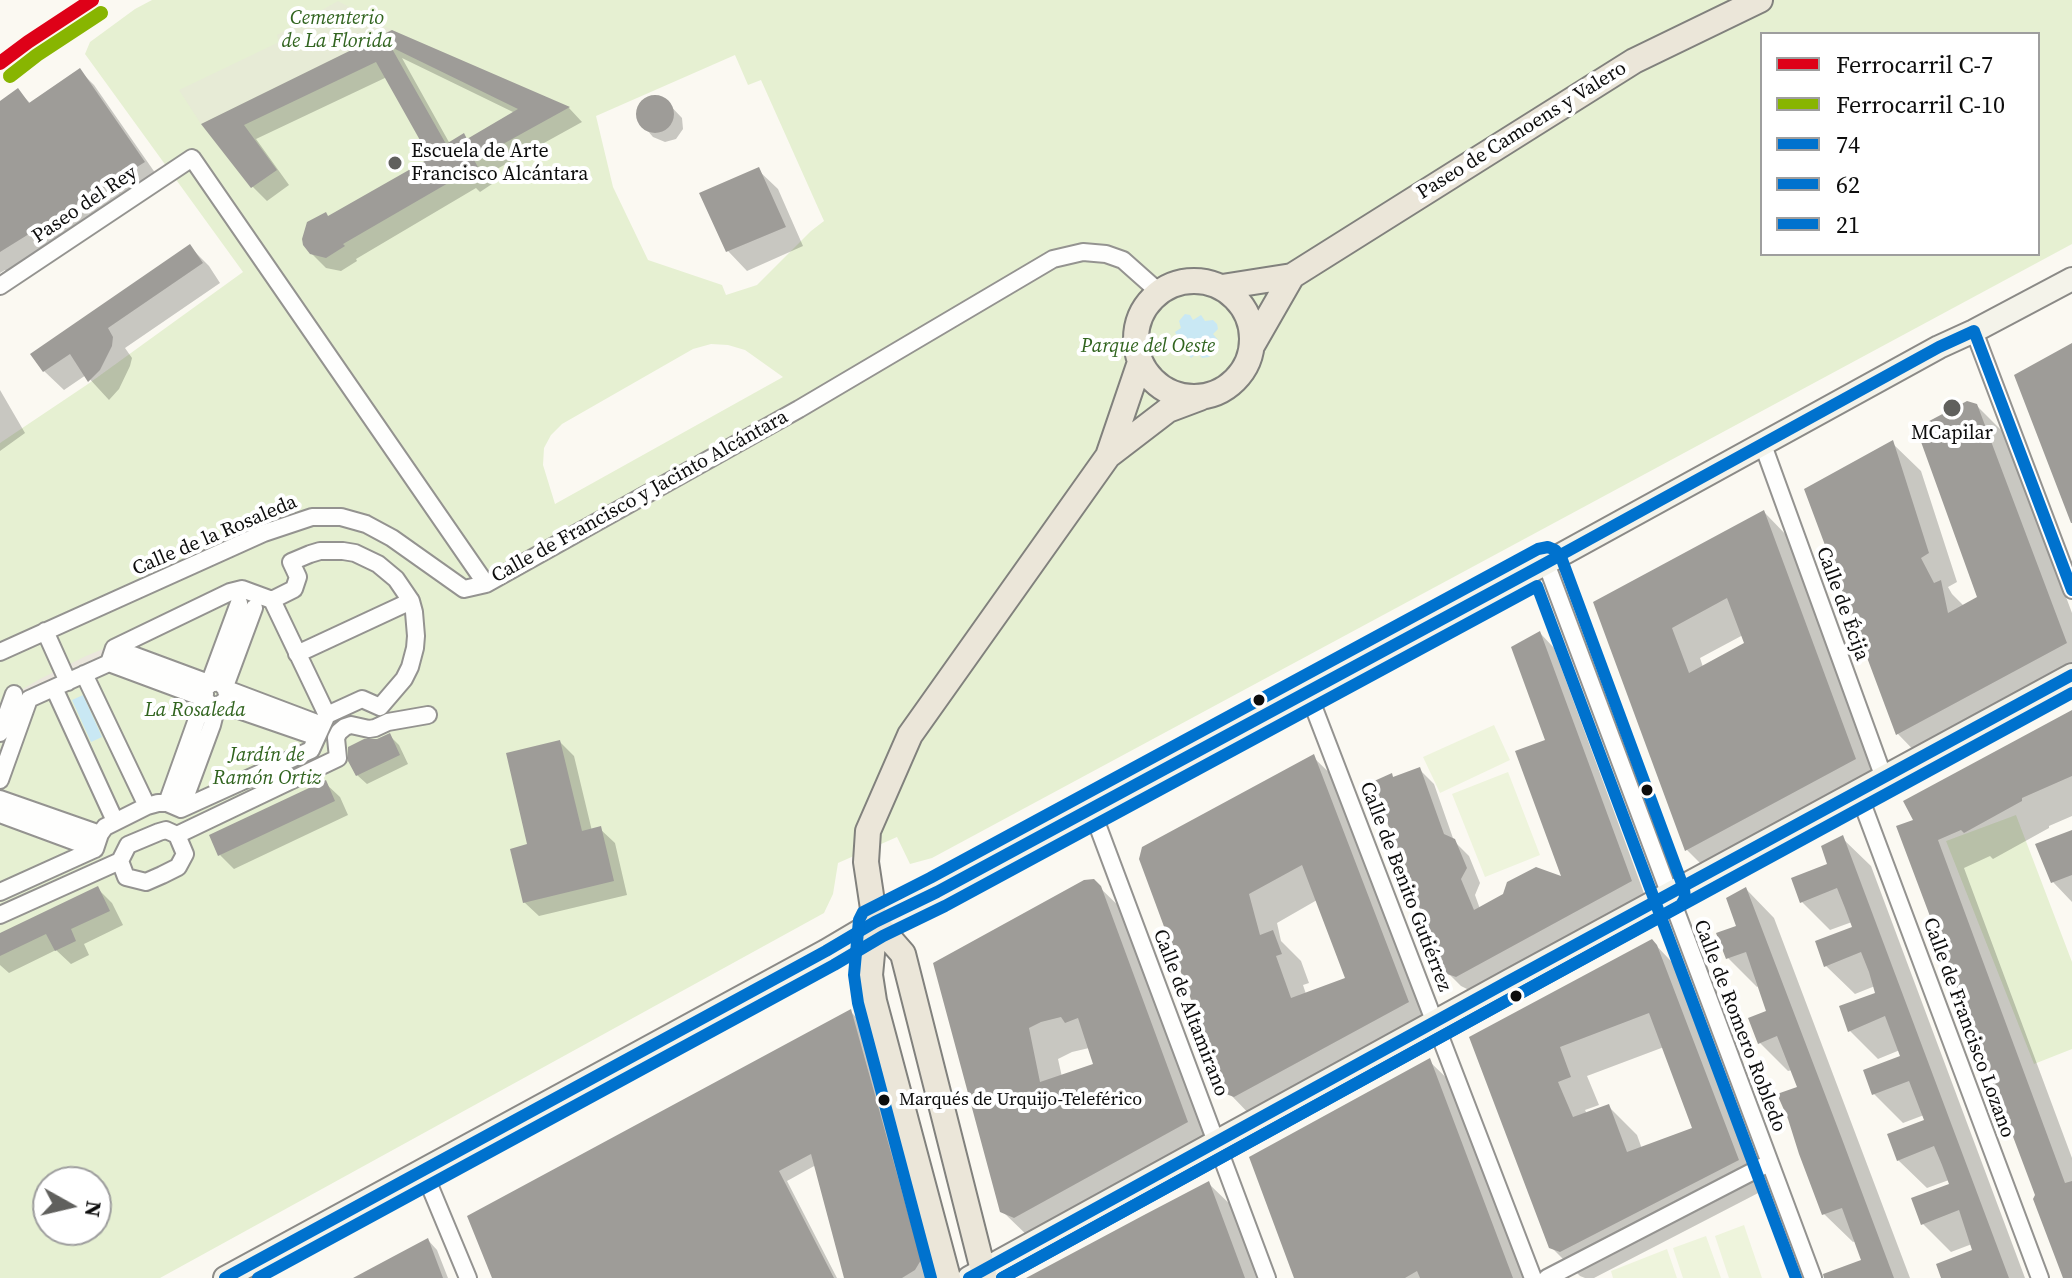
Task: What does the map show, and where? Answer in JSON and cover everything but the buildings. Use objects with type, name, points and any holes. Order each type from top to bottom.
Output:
[{"type":"main road","name":"Paseo de Camoens y Valero","points":[[1292,276],[1634,61],[1760,0]]},
{"type":"main road","points":[[1222,287],[1292,276]]},
{"type":"main road","points":[[1108,456],[1168,410],[1222,391],[1237,379],[1292,276]]},
{"type":"main road","points":[[225,1278],[875,922],[937,892],[1546,563],[1939,347],[2072,279]]},
{"type":"main road","points":[[1204,397],[1184,397],[1166,390],[1150,378],[1140,362],[1135,343],[1137,323],[1145,306],[1173,284],[1190,280],[1206,281],[1236,297],[1251,327],[1253,344]]},
{"type":"main road","points":[[948,1278],[874,1001],[870,975],[875,922],[866,862],[868,831],[910,735],[1108,456],[1140,362]]},
{"type":"main road","points":[[875,922],[903,954],[979,1275],[2072,675]]},
{"type":"street","name":"Paseo del Rey","points":[[0,286],[192,158]]},
{"type":"street","name":"Calle de Francisco y Jacinto Alcántara","points":[[192,158],[486,584],[799,409],[1053,259],[1083,252],[1106,254],[1123,260],[1159,292]]},
{"type":"street","points":[[1974,331],[2072,590]]},
{"type":"street","name":"Calle de Écija","points":[[1763,445],[1884,778]]},
{"type":"street","name":"Calle de la Rosaleda","points":[[0,652],[264,533],[312,517],[341,517],[366,524],[419,556],[464,589],[486,584]]},
{"type":"street","points":[[0,892],[98,842],[105,827],[147,806],[158,803],[174,806],[311,750],[322,726],[362,699],[380,707],[396,690],[410,667],[416,623],[411,601],[396,579],[378,564],[355,553],[320,551],[291,562],[298,577],[294,589],[272,600]]},
{"type":"street","name":"Calle de Romero Robledo","points":[[1546,563],[1813,1278]]},
{"type":"street","points":[[14,698],[61,685],[84,674],[111,655],[230,592],[242,589],[272,600],[297,654],[322,726]]},
{"type":"street","points":[[297,654],[411,601]]},
{"type":"street","points":[[174,806],[212,725],[215,693],[212,676],[246,605]]},
{"type":"street","points":[[45,631],[61,685],[115,821]]},
{"type":"street","points":[[111,655],[203,681],[227,706],[322,726]]},
{"type":"street","points":[[84,674],[147,806]]},
{"type":"street","name":"Calle de Benito Gutiérrez","points":[[1307,690],[1533,1278]]},
{"type":"street","points":[[0,733],[14,698]]},
{"type":"street","points":[[0,780],[14,698]]},
{"type":"street","points":[[177,835],[338,758],[336,738],[345,727],[351,725],[369,729],[388,722],[428,715]]},
{"type":"street","name":"Calle de Francisco Lozano","points":[[1858,792],[2040,1278]]},
{"type":"street","points":[[0,799],[98,842]]},
{"type":"street","name":"Calle de Altamirano","points":[[1091,808],[1267,1278]]},
{"type":"street","points":[[0,814],[98,842]]},
{"type":"street","points":[[0,915],[120,861],[128,845],[159,832],[166,830],[177,835],[185,854],[178,867],[146,882],[126,877],[120,861]]},
{"type":"street","points":[[1547,1278],[1769,1163]]},
{"type":"street","points":[[423,1170],[468,1278]]},
{"type":"green space","name":"Parque del Oeste","points":[[152,0],[2072,0],[2072,244],[932,858],[910,864],[897,837],[838,863],[833,894],[824,913],[160,1278],[0,1278],[0,443],[243,272],[85,54],[90,42]],"holes":[[[735,55],[748,85],[761,80],[824,221],[757,285],[726,295],[722,285],[648,260],[613,187],[596,116]],[[711,344],[745,350],[783,377],[555,504],[543,465],[544,448],[562,424],[693,349]]]},
{"type":"green space","name":"Cementerio de La Florida","points":[[338,1],[392,30],[201,124],[179,90],[279,42],[277,35]]},
{"type":"green space","points":[[1494,725],[1510,760],[1440,793],[1423,757]]},
{"type":"green space","points":[[1508,772],[1540,855],[1485,877],[1452,794]]},
{"type":"green space","points":[[2016,815],[2072,962],[2072,1049],[2034,1064],[1946,841]]},
{"type":"green space","points":[[1744,1225],[1762,1278],[1729,1278],[1715,1236]]},
{"type":"green space","points":[[1706,1236],[1721,1278],[1683,1278],[1673,1248]]},
{"type":"green space","points":[[1667,1249],[1677,1278],[1613,1278],[1611,1271]]},
{"type":"shaded area","points":[[114,648],[106,672],[38,702],[14,694],[86,656]]},
{"type":"water","points":[[1185,314],[1193,320],[1201,315],[1205,321],[1213,320],[1217,324],[1218,329],[1213,334],[1218,340],[1210,345],[1212,354],[1209,357],[1202,358],[1198,353],[1191,358],[1186,352],[1180,354],[1174,350],[1173,343],[1178,338],[1175,332],[1181,328],[1179,321]]},
{"type":"water","points":[[83,695],[102,737],[91,742],[72,700]]},
{"type":"rail line","name":"C-7","points":[[0,63],[92,0]]},
{"type":"rail line","name":"C-10","points":[[10,76],[101,13]]},
{"type":"transit line","name":"74","points":[[225,1278],[875,922],[937,892],[1939,347],[1974,331],[2072,590]]},
{"type":"transit line","name":"21","points":[[931,1278],[858,1003],[854,975],[859,920],[863,912],[1538,549],[1548,547],[1555,550],[1561,557],[1684,889],[1685,898],[1681,905],[1002,1278]]},
{"type":"transit line","name":"62","points":[[258,1278],[883,936],[945,906],[1537,586],[1796,1278]]},
{"type":"transit line","name":"74","points":[[969,1278],[2072,675]]},
{"type":"transit line","name":"62","points":[[1002,1278],[2072,693]]},
{"type":"place","name":"Escuela de Arte Francisco Alcántara","points":[[395,163]]},
{"type":"place","name":"MCapilar","points":[[1952,408]]},
{"type":"place","name":"Marqués de Urquijo-Teleférico","points":[[884,1100]]},
{"type":"park label","name":"La Rosaleda","points":[[195,711]]},
{"type":"park label","name":"Jardín de Ramón Ortiz","points":[[267,768]]}]
